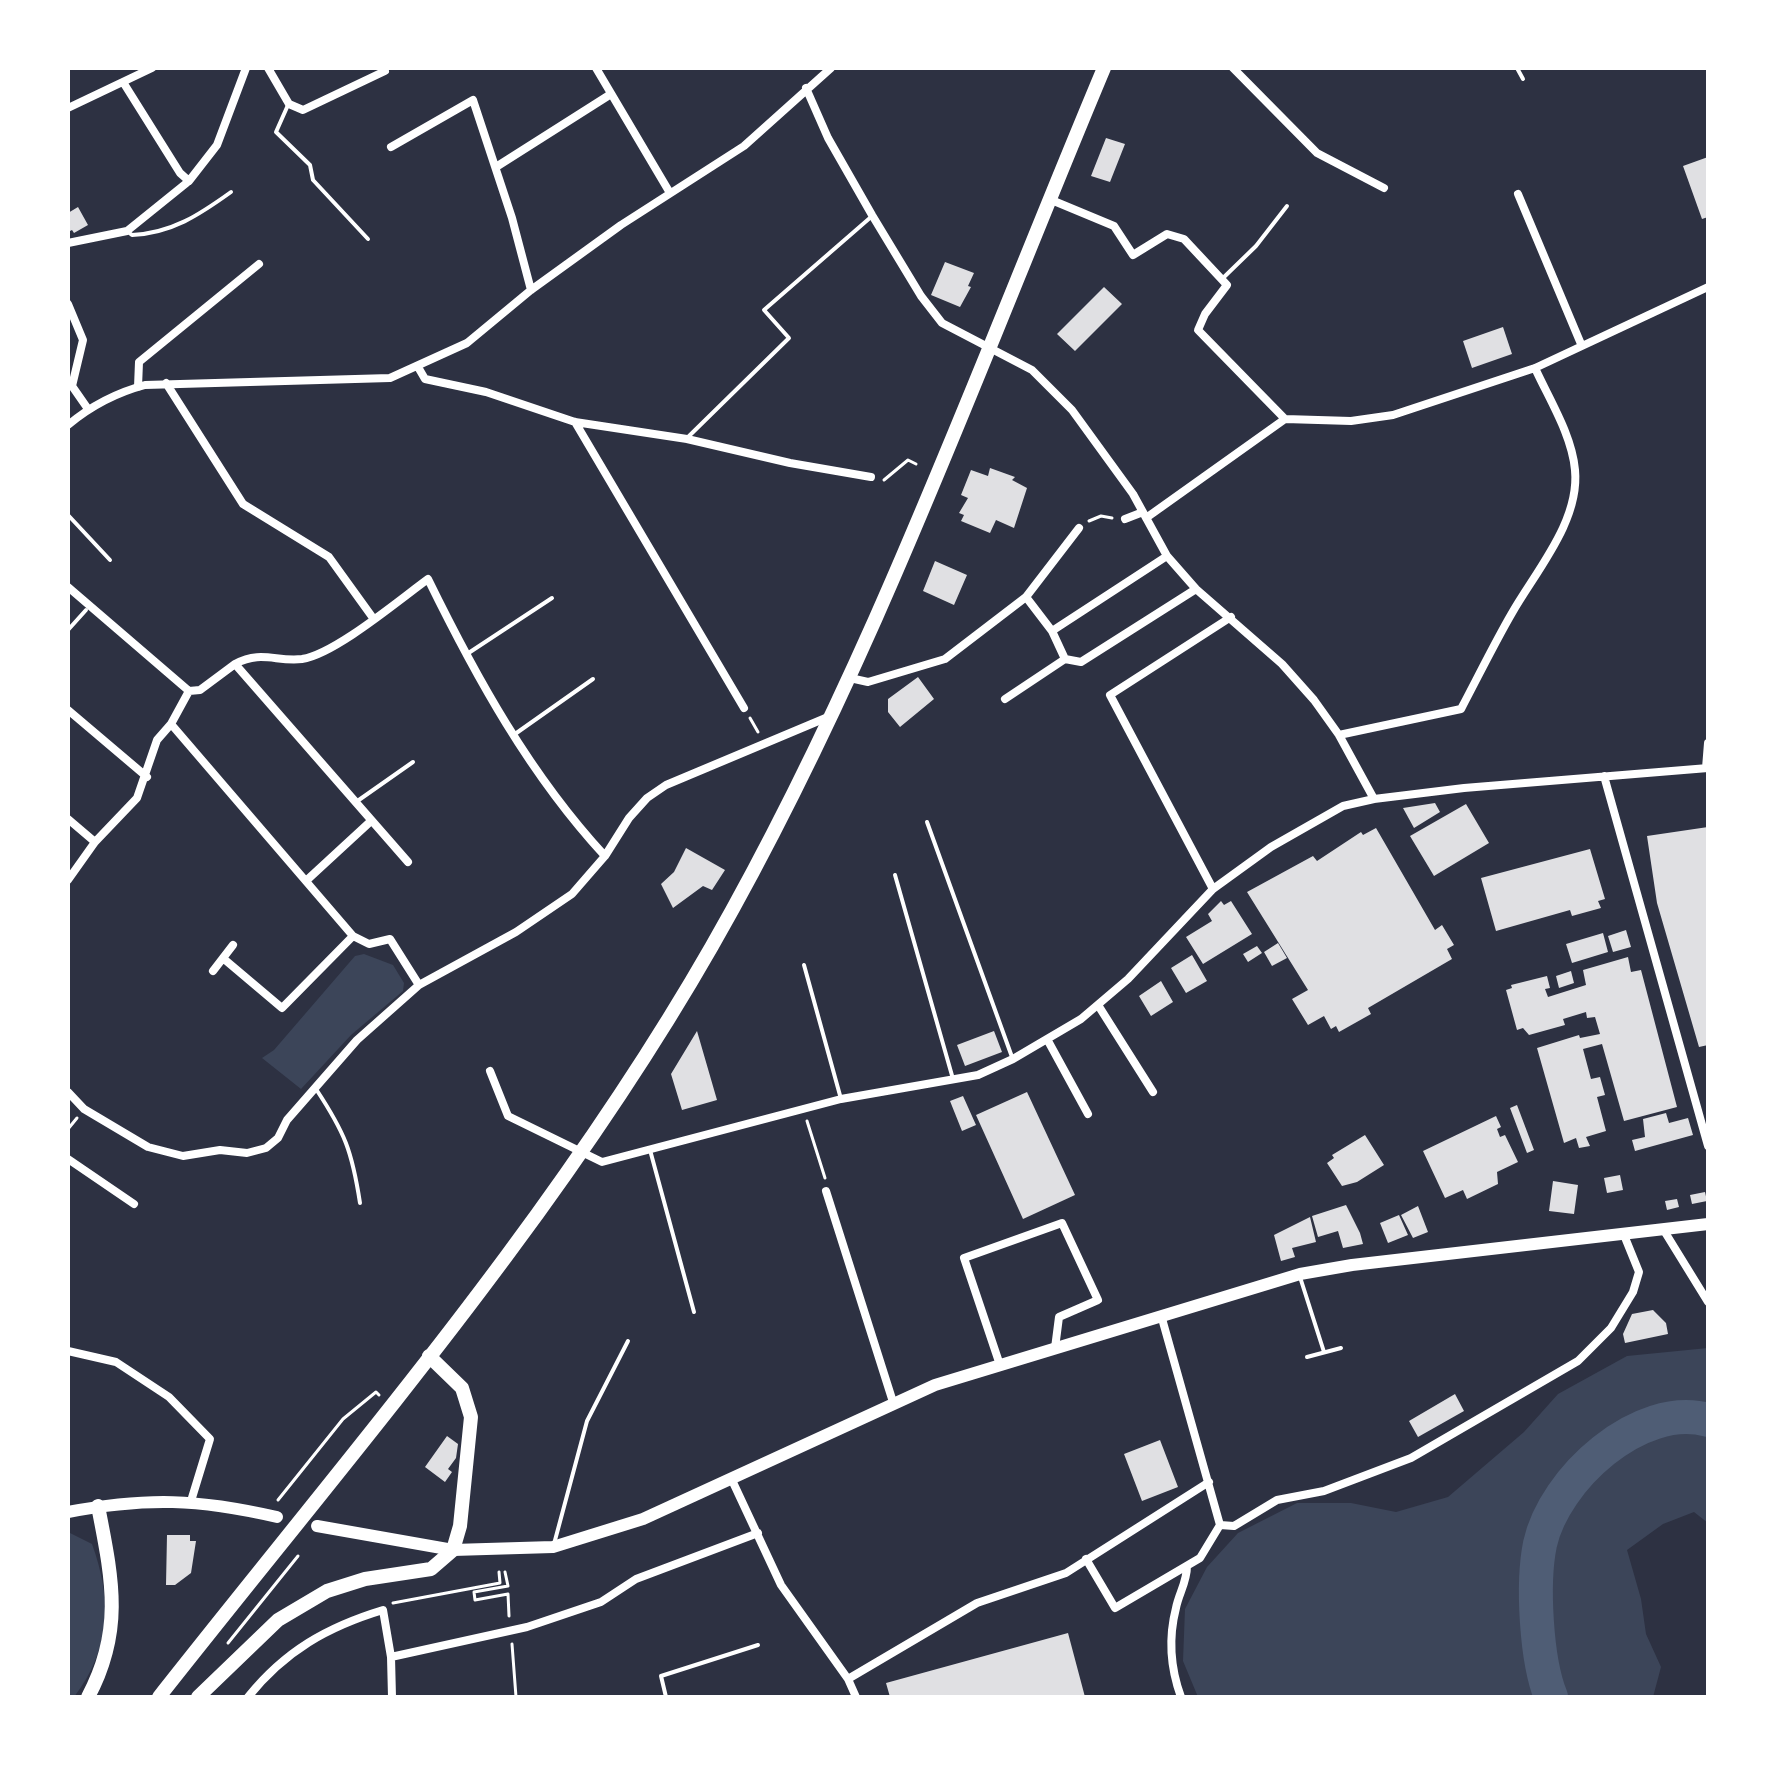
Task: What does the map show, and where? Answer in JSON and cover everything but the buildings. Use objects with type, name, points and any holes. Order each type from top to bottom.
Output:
[{"type":"highway","points":[[159,1697],[429,1356],[583,1153],[710,950],[850,678],[1104,68]]},
{"type":"highway","points":[[198,1697],[278,1620],[327,1591],[365,1579],[431,1569],[453,1550],[460,1526],[471,1417],[462,1388],[429,1356]]},
{"type":"highway","points":[[88,1697],[105,1660],[114,1619],[98,1506]]},
{"type":"main road","points":[[317,1526],[453,1550],[553,1547],[643,1519],[893,1402],[1000,1365],[1300,1274],[1352,1265],[1708,1224]]},
{"type":"main road","points":[[68,1512],[134,1500],[191,1501],[277,1517]]},
{"type":"street","points":[[68,108],[152,68]]},
{"type":"street","points":[[68,243],[127,231],[189,181],[217,145],[246,68]]},
{"type":"street","points":[[268,68],[289,104],[303,110],[385,71]]},
{"type":"street","points":[[596,68],[670,193]]},
{"type":"street","points":[[68,425],[88,409],[138,387],[166,383],[390,378],[418,367],[467,343],[531,290],[670,193],[744,146],[831,68]]},
{"type":"street","points":[[1233,68],[1317,153],[1384,188]]},
{"type":"street","points":[[123,82],[180,173],[189,181]]},
{"type":"street","points":[[806,88],[828,138],[872,215],[921,296],[942,323],[1032,370],[1072,410],[1145,515],[1167,556],[1196,589],[1282,664],[1339,735],[1374,799]]},
{"type":"street","points":[[496,167],[611,94]]},
{"type":"street","points":[[391,147],[473,100],[496,167],[531,290]]},
{"type":"street","points":[[1518,194],[1581,344]]},
{"type":"street","points":[[1049,199],[1114,226],[1133,255],[1174,234],[1227,285],[1205,314],[1198,330],[1285,419],[1313,423],[1393,415],[1535,368],[1708,287]]},
{"type":"street","points":[[138,387],[139,362],[259,264]]},
{"type":"street","points":[[68,304],[83,340],[72,386],[88,409]]},
{"type":"street","points":[[418,367],[425,379],[486,392],[575,422],[687,439],[790,463],[871,477]]},
{"type":"street","points":[[1339,735],[1461,709],[1513,611],[1543,565],[1574,493],[1575,469],[1569,443],[1535,368]]},
{"type":"street","points":[[166,383],[243,504],[329,557],[373,618]]},
{"type":"street","points":[[1125,519],[1145,515],[1285,419]]},
{"type":"street","points":[[575,422],[744,708]]},
{"type":"street","points":[[850,678],[868,682],[945,659],[1026,597],[1079,528]]},
{"type":"street","points":[[1052,631],[1167,556]]},
{"type":"street","points":[[68,587],[87,608],[189,691],[200,690],[251,655],[302,659],[328,649],[428,579],[465,655],[513,735],[582,831],[605,856]]},
{"type":"street","points":[[1005,699],[1065,659],[1081,662],[1196,589]]},
{"type":"street","points":[[1026,597],[1052,631],[1065,659]]},
{"type":"street","points":[[1213,889],[1110,695],[1231,617]]},
{"type":"street","points":[[235,664],[408,862]]},
{"type":"street","points":[[68,880],[95,842],[137,798],[147,777],[157,740],[171,724],[189,691]]},
{"type":"street","points":[[68,710],[147,777]]},
{"type":"street","points":[[68,1092],[84,1109],[148,1147],[183,1156],[220,1150],[247,1153],[266,1148],[278,1138],[287,1120],[357,1040],[419,985],[554,908],[588,878],[647,798],[666,785],[833,715]]},
{"type":"street","points":[[171,724],[353,936],[369,944],[390,939],[419,985]]},
{"type":"street","points":[[490,1071],[508,1116],[602,1162],[841,1099],[978,1075],[1013,1059],[1098,1005],[1128,979],[1213,889],[1309,822],[1343,806],[1374,799],[1707,768],[1708,743]]},
{"type":"street","points":[[1604,776],[1708,1146]]},
{"type":"street","points":[[68,819],[95,842]]},
{"type":"street","points":[[307,880],[371,821]]},
{"type":"street","points":[[224,959],[282,1008],[353,936]]},
{"type":"street","points":[[213,971],[233,945]]},
{"type":"street","points":[[1098,1005],[1153,1092]]},
{"type":"street","points":[[1047,1039],[1088,1114]]},
{"type":"street","points":[[68,1159],[134,1204]]},
{"type":"street","points":[[828,1190],[893,1402]]},
{"type":"street","points":[[1000,1365],[964,1258],[1062,1223],[1098,1300],[1059,1317],[1055,1348]]},
{"type":"street","points":[[1663,1229],[1708,1302]]},
{"type":"street","points":[[1220,1525],[1234,1526],[1277,1500],[1324,1491],[1411,1458],[1578,1361],[1611,1328],[1633,1292],[1639,1272],[1624,1235]]},
{"type":"street","points":[[1086,1559],[1115,1608],[1200,1558],[1220,1525],[1161,1315]]},
{"type":"street","points":[[68,1351],[116,1362],[169,1397],[210,1439],[191,1501]]},
{"type":"street","points":[[731,1478],[781,1585],[848,1679],[856,1697]]},
{"type":"street","points":[[848,1679],[977,1603],[1066,1573],[1209,1482]]},
{"type":"street","points":[[391,1657],[510,1630],[601,1602],[636,1579],[758,1533]]},
{"type":"street","points":[[1181,1697],[1172,1667],[1170,1635],[1176,1605],[1187,1579],[1187,1566]]},
{"type":"street","points":[[248,1697],[283,1659],[310,1639],[383,1610],[391,1657],[392,1697]]},
{"type":"lane","points":[[1517,68],[1523,79]]},
{"type":"lane","points":[[289,104],[276,132],[310,165],[313,180],[368,239]]},
{"type":"lane","points":[[127,231],[132,235],[160,234],[197,217],[231,192]]},
{"type":"lane","points":[[1222,279],[1256,246],[1287,206]]},
{"type":"lane","points":[[687,439],[789,338],[764,310],[872,215]]},
{"type":"lane","points":[[68,515],[110,560]]},
{"type":"lane","points":[[465,655],[552,598]]},
{"type":"lane","points":[[68,630],[87,608]]},
{"type":"lane","points":[[513,735],[593,679]]},
{"type":"lane","points":[[356,802],[413,762]]},
{"type":"lane","points":[[927,822],[1013,1059]]},
{"type":"lane","points":[[895,875],[953,1079]]},
{"type":"lane","points":[[804,965],[841,1099]]},
{"type":"lane","points":[[315,1087],[341,1127],[352,1153],[360,1203]]},
{"type":"lane","points":[[650,1150],[694,1312]]},
{"type":"lane","points":[[1300,1274],[1324,1352]]},
{"type":"lane","points":[[553,1547],[587,1421],[628,1341]]},
{"type":"lane","points":[[1307,1357],[1341,1348]]},
{"type":"lane","points":[[666,1697],[661,1676],[758,1645]]},
{"type":"path","points":[[883,481],[908,460],[916,464]]},
{"type":"path","points":[[1095,518],[1125,519]]},
{"type":"path","points":[[744,708],[764,742]]},
{"type":"path","points":[[803,1109],[828,1190]]},
{"type":"path","points":[[68,1129],[78,1117]]},
{"type":"path","points":[[275,1503],[343,1419],[376,1392],[379,1395]]},
{"type":"path","points":[[383,1610],[388,1604],[500,1583],[499,1572]]},
{"type":"path","points":[[505,1572],[508,1586],[474,1592],[475,1600],[508,1594],[516,1697]]},
{"type":"shaded area","points":[[364,954],[393,965],[404,983],[403,991],[351,1035],[301,1089],[262,1058],[274,1050],[355,956]]},
{"type":"shaded area","points":[[1708,1348],[1708,1523],[1694,1512],[1663,1524],[1627,1550],[1641,1599],[1646,1634],[1661,1667],[1653,1697],[1198,1697],[1183,1661],[1185,1609],[1207,1567],[1238,1533],[1297,1503],[1351,1503],[1396,1512],[1448,1497],[1524,1432],[1558,1394],[1627,1356]]},
{"type":"shaded area","points":[[70,1533],[92,1544],[105,1604],[101,1642],[95,1661],[74,1697],[68,1697]]},
{"type":"waterway","points":[[1551,1697],[1542,1663],[1536,1600],[1540,1544],[1548,1519],[1581,1471],[1604,1450],[1629,1434],[1655,1422],[1682,1417],[1708,1420]]}]
